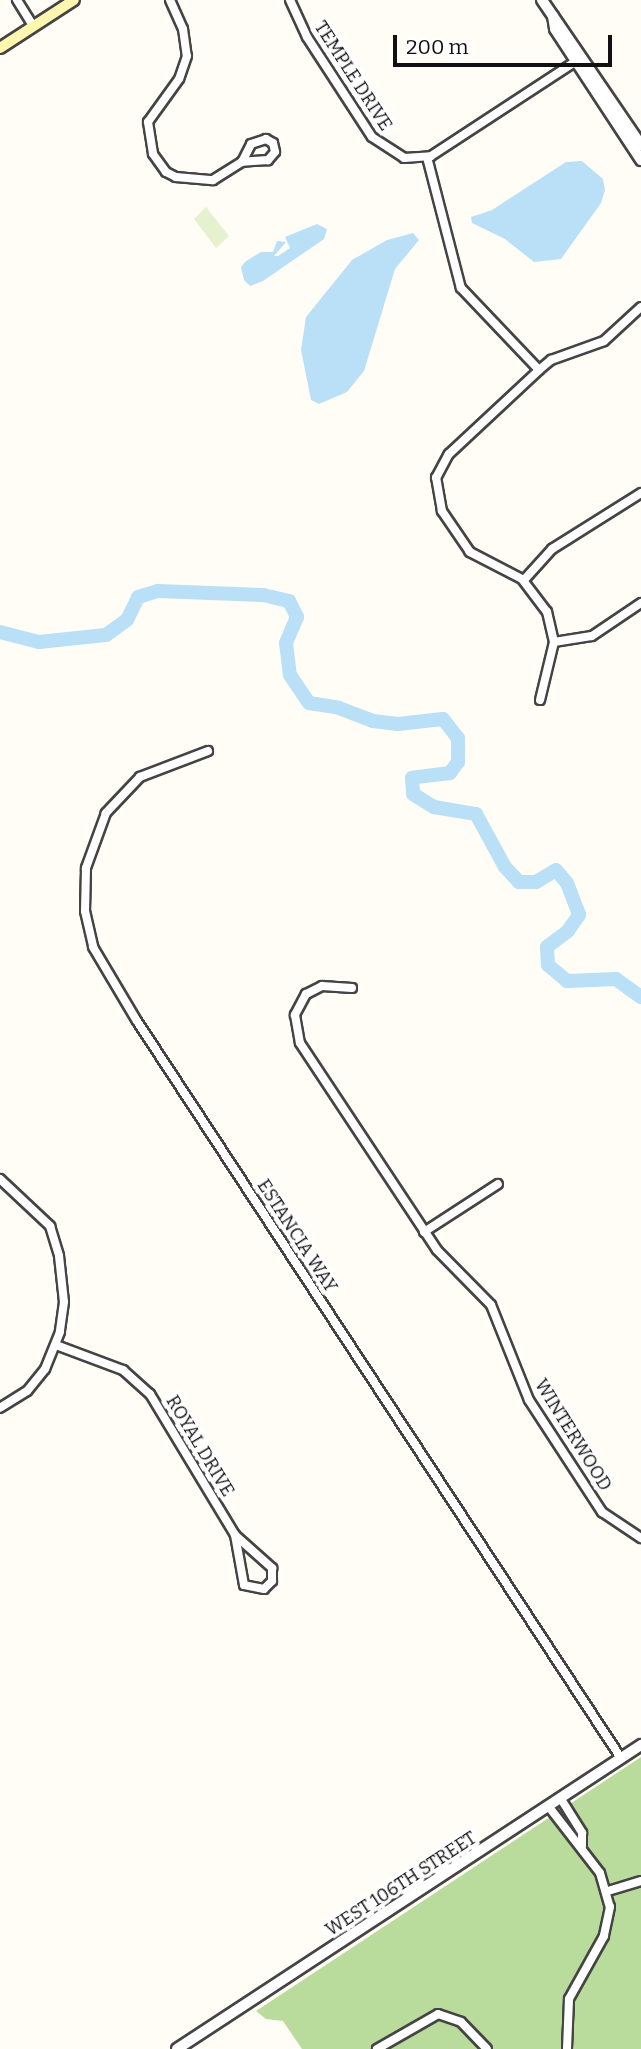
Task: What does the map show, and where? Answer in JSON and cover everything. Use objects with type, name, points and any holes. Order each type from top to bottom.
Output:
[{"type":"main road","points":[[0,48],[74,0]]},
{"type":"street","points":[[17,0],[33,26]]},
{"type":"street","points":[[170,0],[183,29],[187,56],[179,79],[149,122],[153,154],[166,172],[193,181],[213,180],[242,162]]},
{"type":"street","name":"TEMPLE DRIVE","points":[[290,0],[307,37],[372,137],[404,158],[427,157]]},
{"type":"street","points":[[542,0],[641,160]]},
{"type":"street","points":[[539,370],[461,288],[427,157],[580,59]]},
{"type":"street","points":[[580,59],[641,145]]},
{"type":"street","points":[[540,700],[554,642],[547,612],[524,580],[470,552],[442,511],[436,478],[449,454],[539,370],[551,360],[604,341],[641,307]]},
{"type":"street","points":[[524,580],[552,549],[641,493]]},
{"type":"street","points":[[554,642],[592,636],[641,603]]},
{"type":"street","name":"ESTANCIA WAY","points":[[208,751],[140,777],[106,813],[86,868],[85,911],[93,947],[137,1021],[621,1759]]},
{"type":"street","name":"WINTERWOOD","points":[[352,988],[322,986],[306,994],[295,1015],[298,1037],[424,1232],[491,1305],[529,1400],[602,1512],[641,1538]]},
{"type":"street","points":[[0,1179],[40,1212],[55,1237],[64,1302],[56,1345],[32,1386],[0,1408]]},
{"type":"street","points":[[424,1232],[498,1184]]},
{"type":"street","name":"ROYAL DRIVE","points":[[56,1345],[123,1370],[150,1394],[234,1535],[272,1568],[272,1581],[264,1589],[244,1585],[234,1535]]},
{"type":"street","name":"WEST 106TH STREET","points":[[177,2049],[641,1745]]},
{"type":"street","points":[[561,1799],[582,1833],[582,1846]]},
{"type":"street","points":[[549,1807],[582,1846],[608,1891],[606,1931],[569,1999],[567,2049]]},
{"type":"street","points":[[608,1891],[641,1881]]},
{"type":"street","points":[[377,2049],[438,2014],[461,2022],[487,2049]]},
{"type":"green space","points":[[206,207],[229,236],[216,248],[194,219]]},
{"type":"green space","points":[[641,1757],[641,2049],[302,2049],[283,2021],[266,2019],[256,2011]]},
{"type":"water","points":[[582,161],[603,179],[605,190],[601,203],[561,259],[534,262],[505,239],[472,223],[471,217],[492,210],[566,162]]},
{"type":"water","points":[[317,224],[327,229],[324,239],[263,281],[250,286],[244,280],[241,267],[246,261],[261,252],[273,252],[277,241],[286,242],[274,256],[278,256],[290,248],[285,237]]},
{"type":"water","points":[[413,233],[419,240],[395,269],[364,371],[347,392],[319,404],[311,400],[301,350],[306,317],[352,260],[387,240]]},
{"type":"waterway","points":[[0,632],[39,642],[106,635],[127,620],[138,597],[158,591],[263,595],[289,601],[297,617],[286,643],[290,675],[309,703],[339,708],[373,721],[398,724],[443,719],[458,738],[458,762],[450,773],[412,778],[413,794],[434,807],[476,814],[505,867],[519,882],[536,882],[556,870],[567,883],[579,915],[568,931],[547,947],[548,965],[567,981],[616,979],[641,997]]}]
